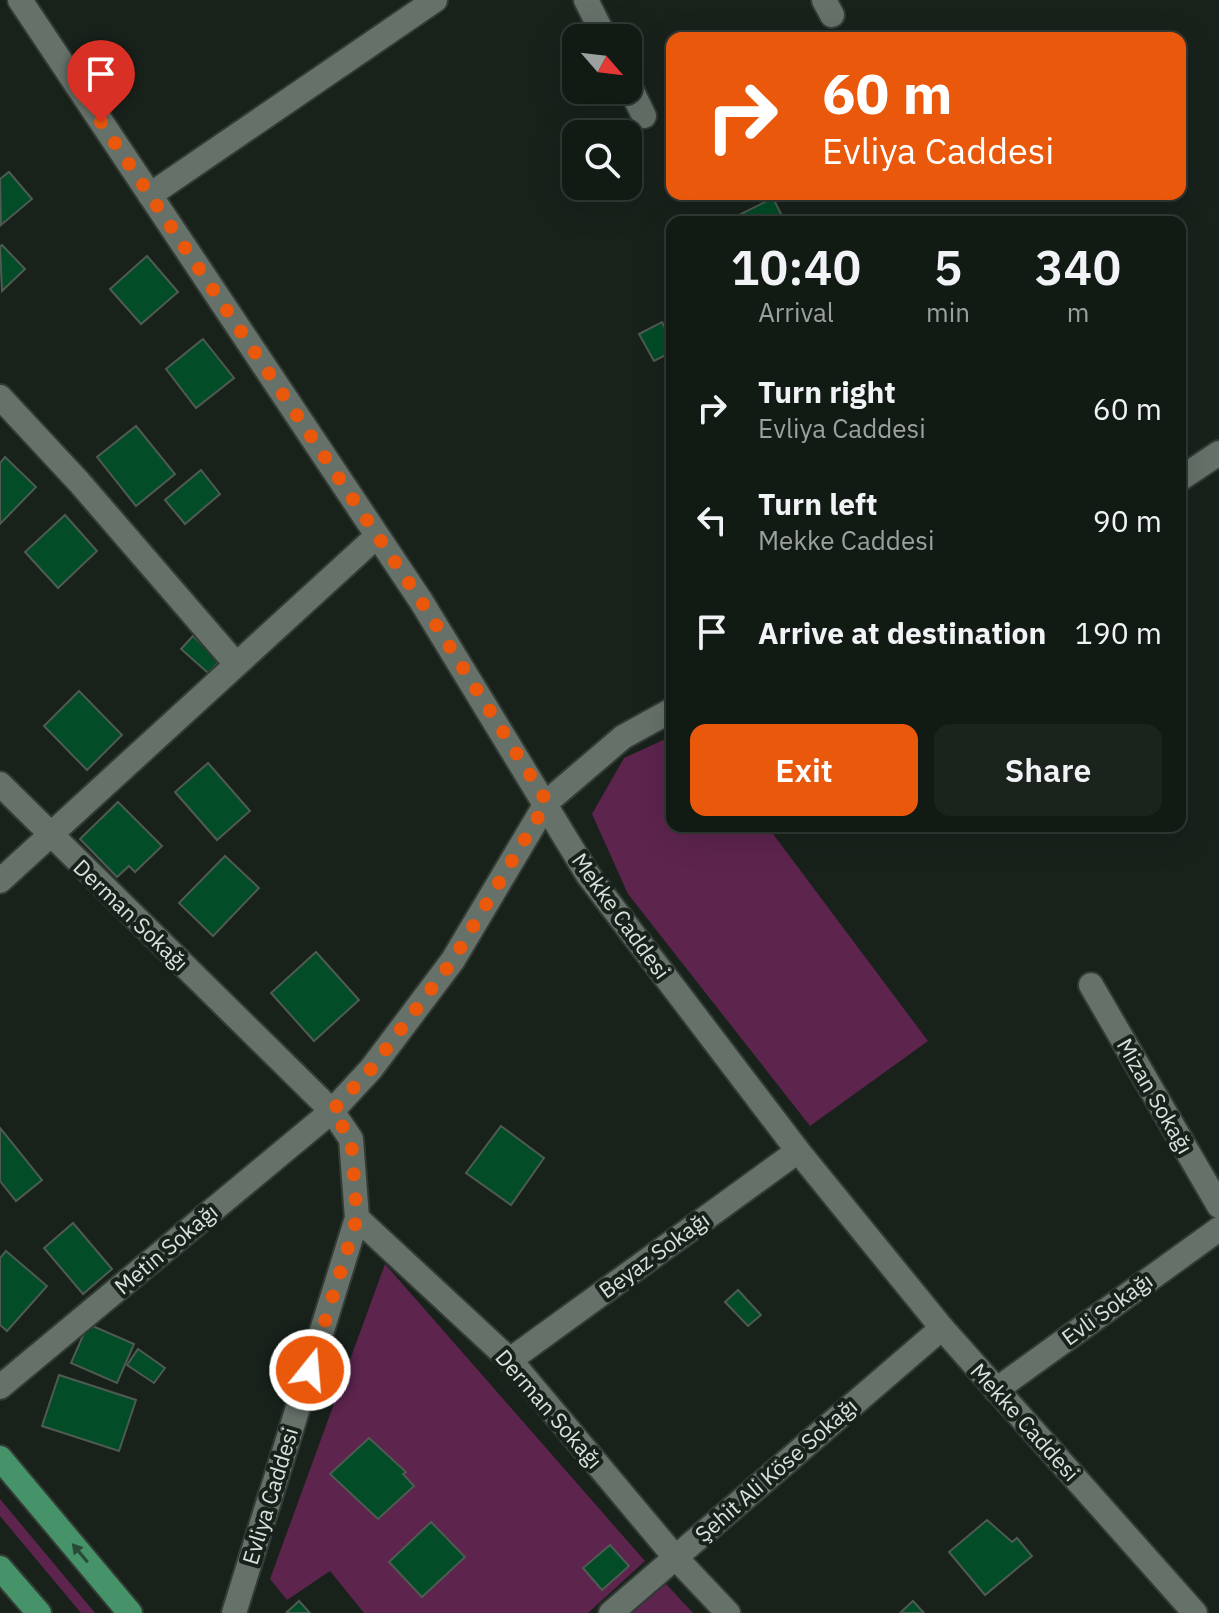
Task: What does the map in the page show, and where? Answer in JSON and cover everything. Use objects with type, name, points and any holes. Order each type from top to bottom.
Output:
[{"type":"main road","points":[[0,1458],[130,1613]]},
{"type":"main road","points":[[0,1568],[39,1613]]},
{"type":"street","name":"Mekke Caddesi","points":[[20,0],[377,536],[547,802],[588,875],[798,1151],[942,1328],[1195,1613]]},
{"type":"street","points":[[150,195],[435,0]]},
{"type":"street","points":[[586,0],[598,24]]},
{"type":"street","points":[[638,104],[644,116]]},
{"type":"street","points":[[0,397],[79,482],[236,664]]},
{"type":"street","points":[[1186,476],[1216,460]]},
{"type":"street","points":[[0,881],[377,536]]},
{"type":"street","points":[[332,1111],[371,1069],[453,960],[547,802],[623,737],[666,713]]},
{"type":"street","name":"Derman Sokağı","points":[[0,784],[48,835],[332,1111]]},
{"type":"street","name":"Mizan Sokağı","points":[[1091,985],[1219,1206]]},
{"type":"street","name":"Evliya Caddesi","points":[[234,1613],[357,1218],[351,1139],[332,1111]]},
{"type":"street","name":"Metin Sokağı","points":[[0,1387],[332,1111]]},
{"type":"street","name":"Beyaz Sokağı","points":[[510,1360],[798,1151]]},
{"type":"street","name":"Derman Sokağı","points":[[357,1218],[510,1360],[675,1557],[728,1613]]},
{"type":"street","name":"Evli Sokağı","points":[[996,1390],[1219,1229]]},
{"type":"street","name":"Şehit Ali Köse Sokağı","points":[[611,1613],[942,1328]]},
{"type":"shaded area","points":[[666,739],[666,832],[771,832],[928,1041],[810,1126],[628,894],[592,814],[624,758]]},
{"type":"shaded area","points":[[385,1264],[645,1561],[588,1613],[364,1613],[330,1571],[287,1600],[270,1579]]},
{"type":"shaded area","points":[[0,1499],[95,1613],[81,1613],[0,1516]]},
{"type":"shaded area","points":[[666,1584],[693,1613],[632,1613]]},
{"type":"building","points":[[9,172],[32,199],[1,225],[0,179]]},
{"type":"building","points":[[774,200],[782,216],[737,216]]},
{"type":"building","points":[[2,245],[25,269],[2,291],[0,247]]},
{"type":"building","points":[[147,256],[178,292],[141,324],[110,289]]},
{"type":"building","points":[[662,322],[666,330],[666,355],[654,361],[639,334]]},
{"type":"building","points":[[203,339],[234,378],[196,408],[166,369]]},
{"type":"building","points":[[136,426],[175,474],[136,506],[97,457]]},
{"type":"building","points":[[5,457],[36,487],[0,524],[0,463]]},
{"type":"building","points":[[201,470],[220,494],[185,524],[165,500]]},
{"type":"building","points":[[65,515],[97,551],[58,588],[25,552]]},
{"type":"building","points":[[193,636],[220,661],[208,673],[181,649]]},
{"type":"building","points":[[79,691],[122,735],[87,770],[44,726]]},
{"type":"building","points":[[208,763],[250,811],[217,840],[175,792]]},
{"type":"building","points":[[118,802],[162,846],[135,872],[129,866],[117,877],[80,839]]},
{"type":"building","points":[[225,856],[259,888],[213,936],[179,903]]},
{"type":"building","points":[[316,952],[359,1000],[314,1041],[271,993]]},
{"type":"building","points":[[501,1126],[544,1158],[511,1205],[466,1173]]},
{"type":"building","points":[[0,1128],[42,1180],[16,1201],[0,1181]]},
{"type":"building","points":[[73,1223],[112,1269],[83,1294],[44,1248]]},
{"type":"building","points":[[6,1251],[47,1286],[7,1331],[0,1325],[0,1258]]},
{"type":"building","points":[[738,1290],[761,1315],[748,1326],[725,1302]]},
{"type":"building","points":[[88,1324],[134,1344],[117,1383],[71,1363]]},
{"type":"building","points":[[138,1349],[165,1368],[154,1383],[127,1365]]},
{"type":"building","points":[[59,1375],[136,1400],[119,1451],[42,1426]]},
{"type":"building","points":[[369,1438],[406,1472],[403,1474],[414,1486],[378,1519],[330,1474]]},
{"type":"building","points":[[987,1520],[1012,1542],[1017,1538],[1032,1556],[985,1595],[949,1552]]},
{"type":"building","points":[[431,1522],[465,1557],[422,1597],[389,1562]]},
{"type":"building","points":[[610,1545],[629,1566],[602,1590],[583,1568]]},
{"type":"building","points":[[299,1601],[310,1613],[286,1613]]},
{"type":"building","points":[[913,1601],[924,1613],[900,1613]]},
{"type":"route","points":[[101,122],[421,601],[547,802],[453,960],[371,1069],[332,1111],[351,1139],[357,1218],[310,1370]]}]
